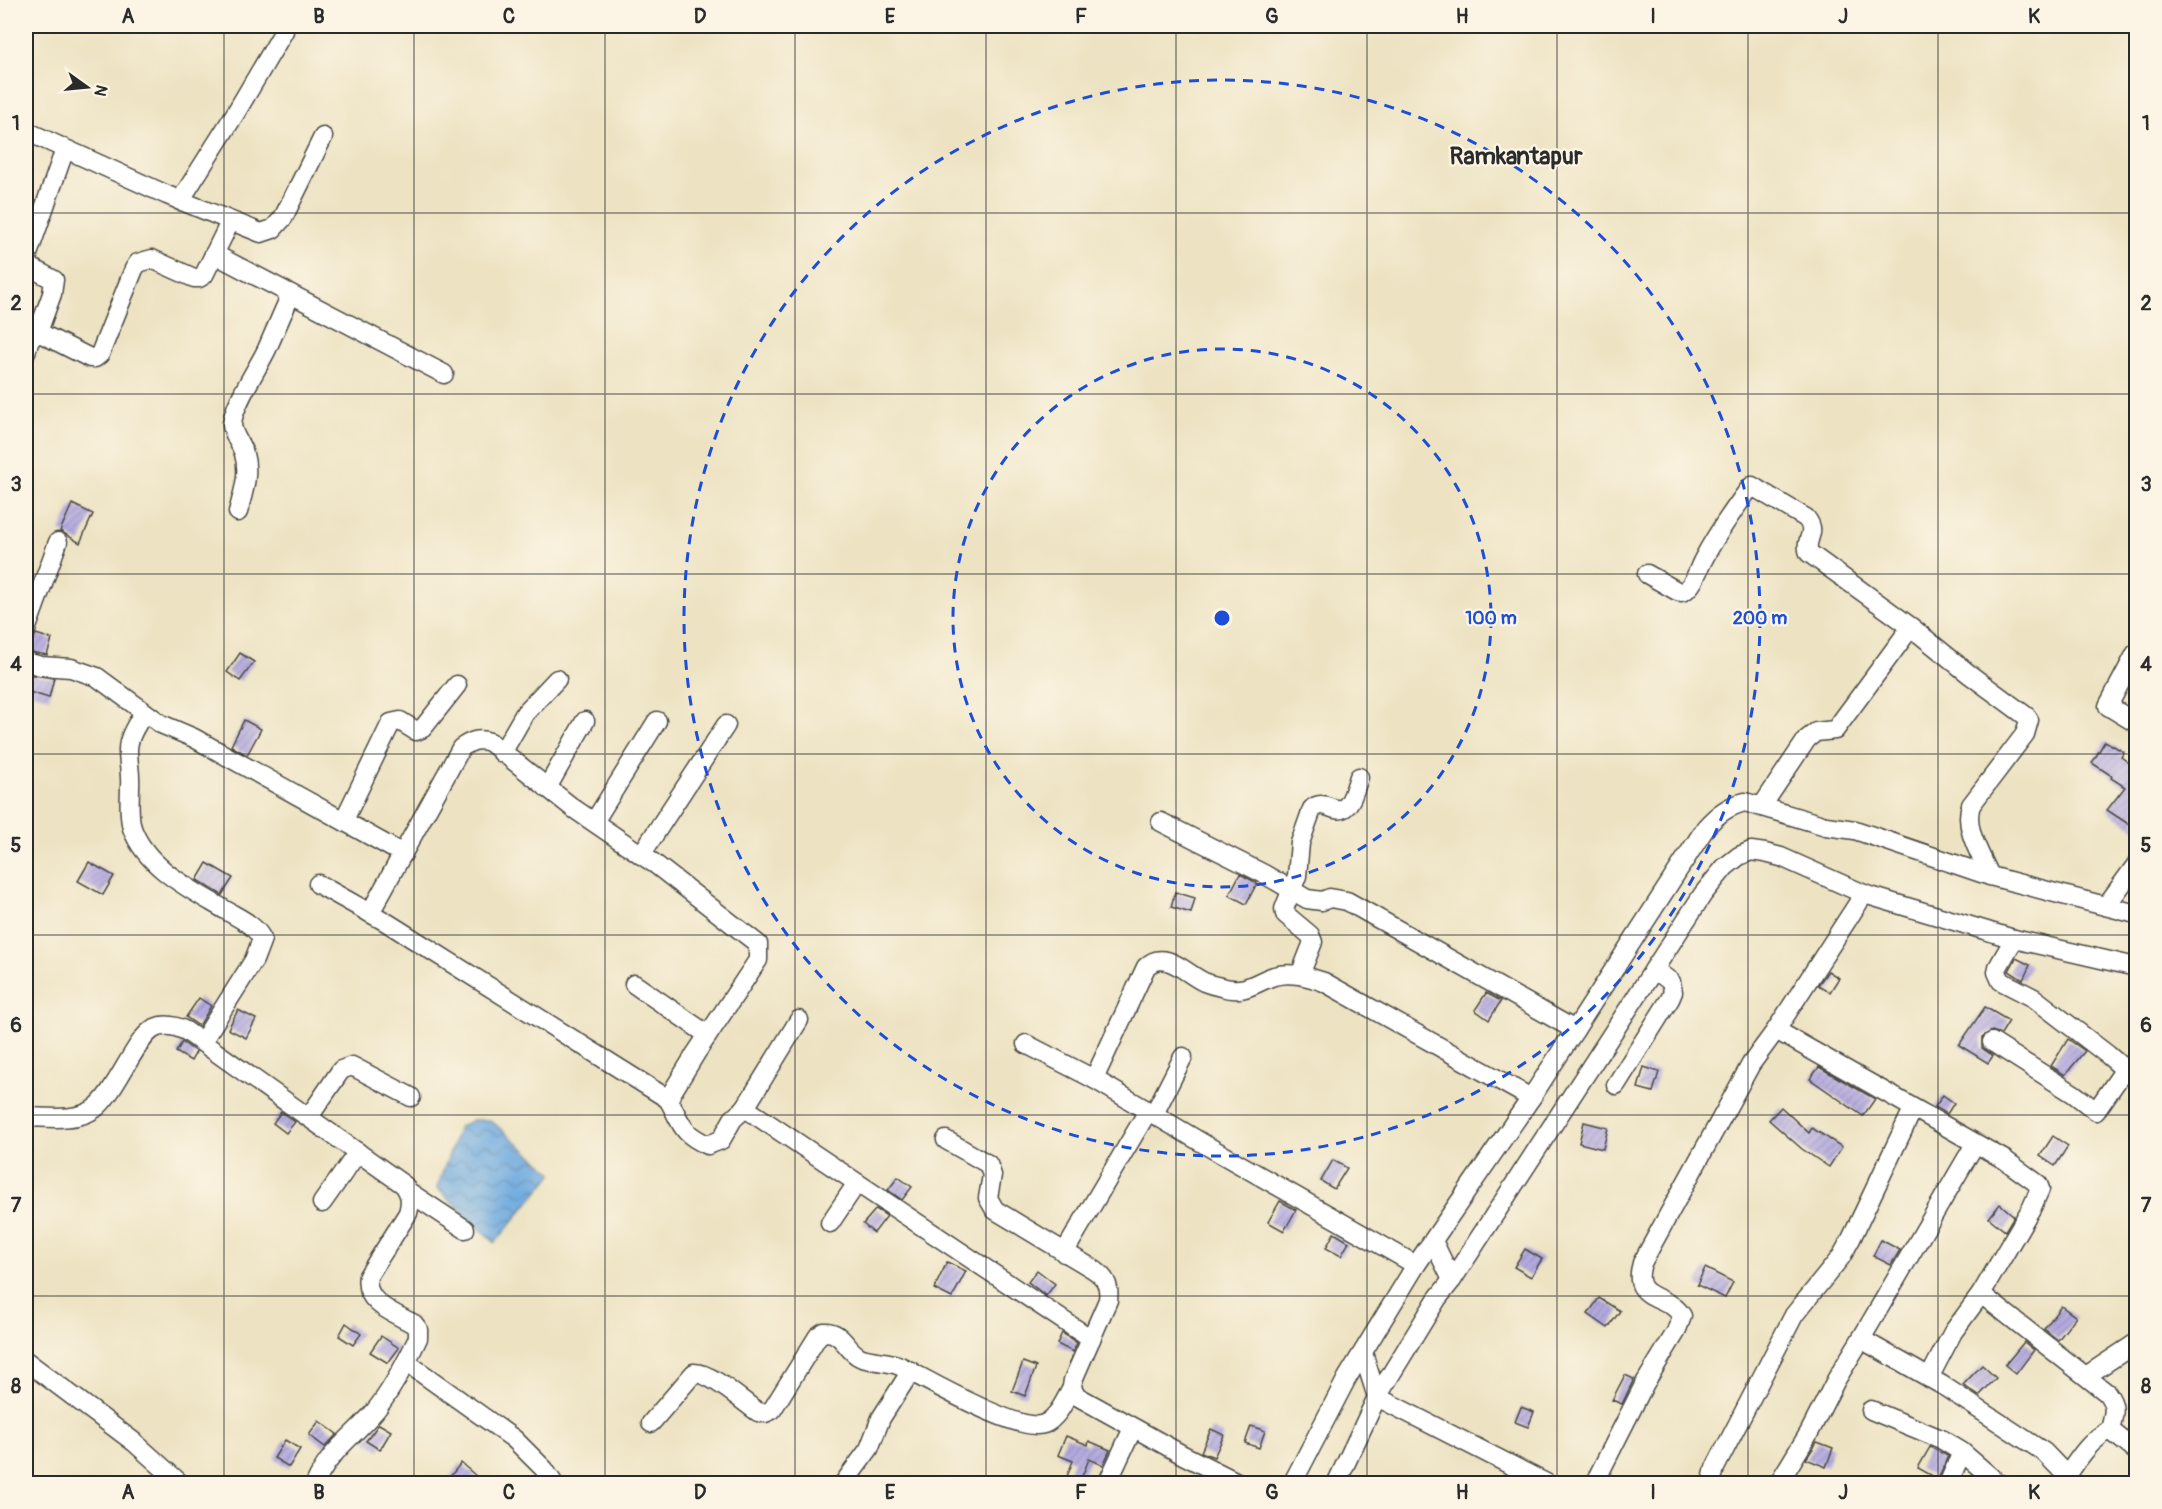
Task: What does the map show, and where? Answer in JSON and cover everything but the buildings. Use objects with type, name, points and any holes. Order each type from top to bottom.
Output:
[{"type":"street","points":[[180,201],[236,114],[284,31]]},
{"type":"street","points":[[26,131],[180,201],[261,233],[273,229],[283,218],[323,137]]},
{"type":"street","points":[[26,352],[30,340],[38,332],[52,294],[54,280],[30,267],[27,256],[65,149]]},
{"type":"street","points":[[38,332],[90,358],[95,358],[100,354],[138,263],[152,260],[194,278],[200,278],[204,275],[230,222]]},
{"type":"street","points":[[214,255],[444,374]]},
{"type":"street","points":[[238,512],[247,470],[232,423],[236,408],[267,349],[291,294]]},
{"type":"street","points":[[1647,574],[1677,591],[1686,590],[1720,532],[1752,486],[1806,518],[1812,525],[1807,546],[1809,553],[1911,627],[2026,716],[2028,720],[2025,734],[1971,805],[1968,814],[1970,830],[1990,876]]},
{"type":"street","points":[[26,630],[58,542]]},
{"type":"street","points":[[1762,806],[1808,739],[1816,732],[1835,730],[1842,722],[1911,627]]},
{"type":"street","points":[[2136,653],[2108,706],[2136,723]]},
{"type":"street","points":[[26,662],[41,666],[71,668],[97,677],[161,724],[194,738],[403,854]]},
{"type":"street","points":[[502,753],[525,713],[558,679]]},
{"type":"street","points":[[344,820],[391,723],[395,720],[400,721],[416,731],[423,728],[457,685]]},
{"type":"street","points":[[144,713],[134,729],[128,751],[129,808],[132,828],[146,852],[175,880],[258,931],[262,939],[254,960],[202,1042]]},
{"type":"street","points":[[547,788],[585,721]]},
{"type":"street","points":[[594,822],[657,721]]},
{"type":"street","points":[[641,855],[726,725]]},
{"type":"street","points":[[370,913],[461,748],[469,742],[481,739],[490,742],[547,788],[641,855],[758,944],[758,960],[668,1099]]},
{"type":"street","points":[[1300,975],[1312,942],[1310,935],[1286,914],[1284,909],[1297,876],[1300,843],[1312,809],[1322,804],[1338,809],[1344,808],[1359,777]]},
{"type":"street","points":[[1292,1484],[1329,1411],[1416,1265],[1531,1098],[1716,815],[1732,805],[1745,802],[1762,806],[1826,826],[1855,830],[1990,876],[2136,914]]},
{"type":"street","points":[[1161,822],[1292,889],[1307,899],[1322,901],[1330,898],[1347,901],[1575,1030]]},
{"type":"street","points":[[1336,1484],[1377,1397],[1437,1299],[1452,1280],[1703,894],[1725,867],[1739,855],[1751,851],[1781,856],[1864,894],[2014,939],[2136,968]]},
{"type":"street","points":[[2106,906],[2136,865]]},
{"type":"street","points":[[318,884],[370,913],[668,1099],[684,1131],[708,1145],[721,1140],[733,1119],[745,1108],[799,1020]]},
{"type":"street","points":[[1594,1484],[1645,1383],[1676,1332],[1682,1316],[1676,1308],[1642,1288],[1638,1280],[1642,1263],[1760,1049],[1776,1030],[1864,894]]},
{"type":"street","points":[[1992,1042],[2074,1094],[2096,1111],[2131,1074],[2034,998],[2001,981],[1997,972],[1998,967],[2014,939]]},
{"type":"street","points":[[1094,1079],[1146,967],[1152,962],[1163,960],[1173,962],[1203,982],[1236,990],[1246,989],[1274,976],[1300,975],[1324,982],[1531,1098]]},
{"type":"street","points":[[1616,1085],[1673,992],[1671,982],[1654,969]]},
{"type":"street","points":[[634,984],[708,1035]]},
{"type":"street","points":[[26,1118],[69,1117],[93,1110],[105,1100],[152,1028],[164,1025],[176,1026],[405,1185],[411,1203],[408,1214],[368,1276],[367,1284],[369,1293],[376,1302],[414,1323],[418,1329],[418,1338],[377,1409],[335,1450],[315,1484]]},
{"type":"street","points":[[1776,1030],[1975,1144],[2029,1176],[2038,1184],[2040,1189],[2032,1207],[1981,1294],[1953,1332],[1929,1378]]},
{"type":"street","points":[[1026,1044],[1094,1079],[1416,1265]]},
{"type":"street","points":[[1064,1253],[1183,1057]]},
{"type":"street","points":[[309,1117],[341,1070],[352,1066],[411,1097]]},
{"type":"street","points":[[745,1108],[1091,1339]]},
{"type":"street","points":[[1711,1484],[1715,1468],[1794,1315],[1841,1257],[1851,1239],[1913,1108]]},
{"type":"street","points":[[651,1423],[694,1373],[700,1372],[758,1412],[765,1413],[771,1410],[818,1336],[824,1332],[837,1334],[862,1359],[892,1362],[1006,1419],[1028,1425],[1038,1425],[1051,1419],[1072,1388],[1073,1380],[1108,1300],[1109,1290],[1106,1281],[1102,1275],[995,1210],[988,1198],[992,1175],[988,1164],[946,1140]]},
{"type":"street","points":[[1778,1484],[1809,1433],[1836,1380],[1975,1144]]},
{"type":"street","points":[[322,1203],[358,1152]]},
{"type":"street","points":[[830,1223],[857,1183]]},
{"type":"street","points":[[409,1192],[465,1229]]},
{"type":"street","points":[[1433,1241],[1452,1280]]},
{"type":"street","points":[[1981,1294],[2107,1393],[2114,1403],[2110,1430]]},
{"type":"street","points":[[1861,1339],[1929,1378],[2044,1452],[2064,1480],[2084,1452],[2104,1432],[2110,1430]]},
{"type":"street","points":[[2086,1376],[2136,1343]]},
{"type":"street","points":[[1363,1353],[1377,1397],[1548,1484]]},
{"type":"street","points":[[26,1361],[134,1442],[171,1480]]},
{"type":"street","points":[[406,1362],[514,1439],[544,1469],[554,1484]]},
{"type":"street","points":[[843,1484],[869,1449],[882,1418],[911,1371]]},
{"type":"street","points":[[1072,1388],[1075,1395],[1133,1428],[1241,1484]]},
{"type":"street","points":[[1871,1410],[1921,1429],[1962,1452],[1999,1484]]},
{"type":"street","points":[[1107,1484],[1133,1428]]},
{"type":"street","points":[[2110,1430],[2136,1451]]},
{"type":"street","points":[[1948,1484],[1962,1452]]},
{"type":"water","points":[[473,1120],[490,1120],[553,1173],[495,1243],[437,1188],[459,1127]]},
{"type":"district","name":"Ramkantapur","points":[[1516,156]]}]
